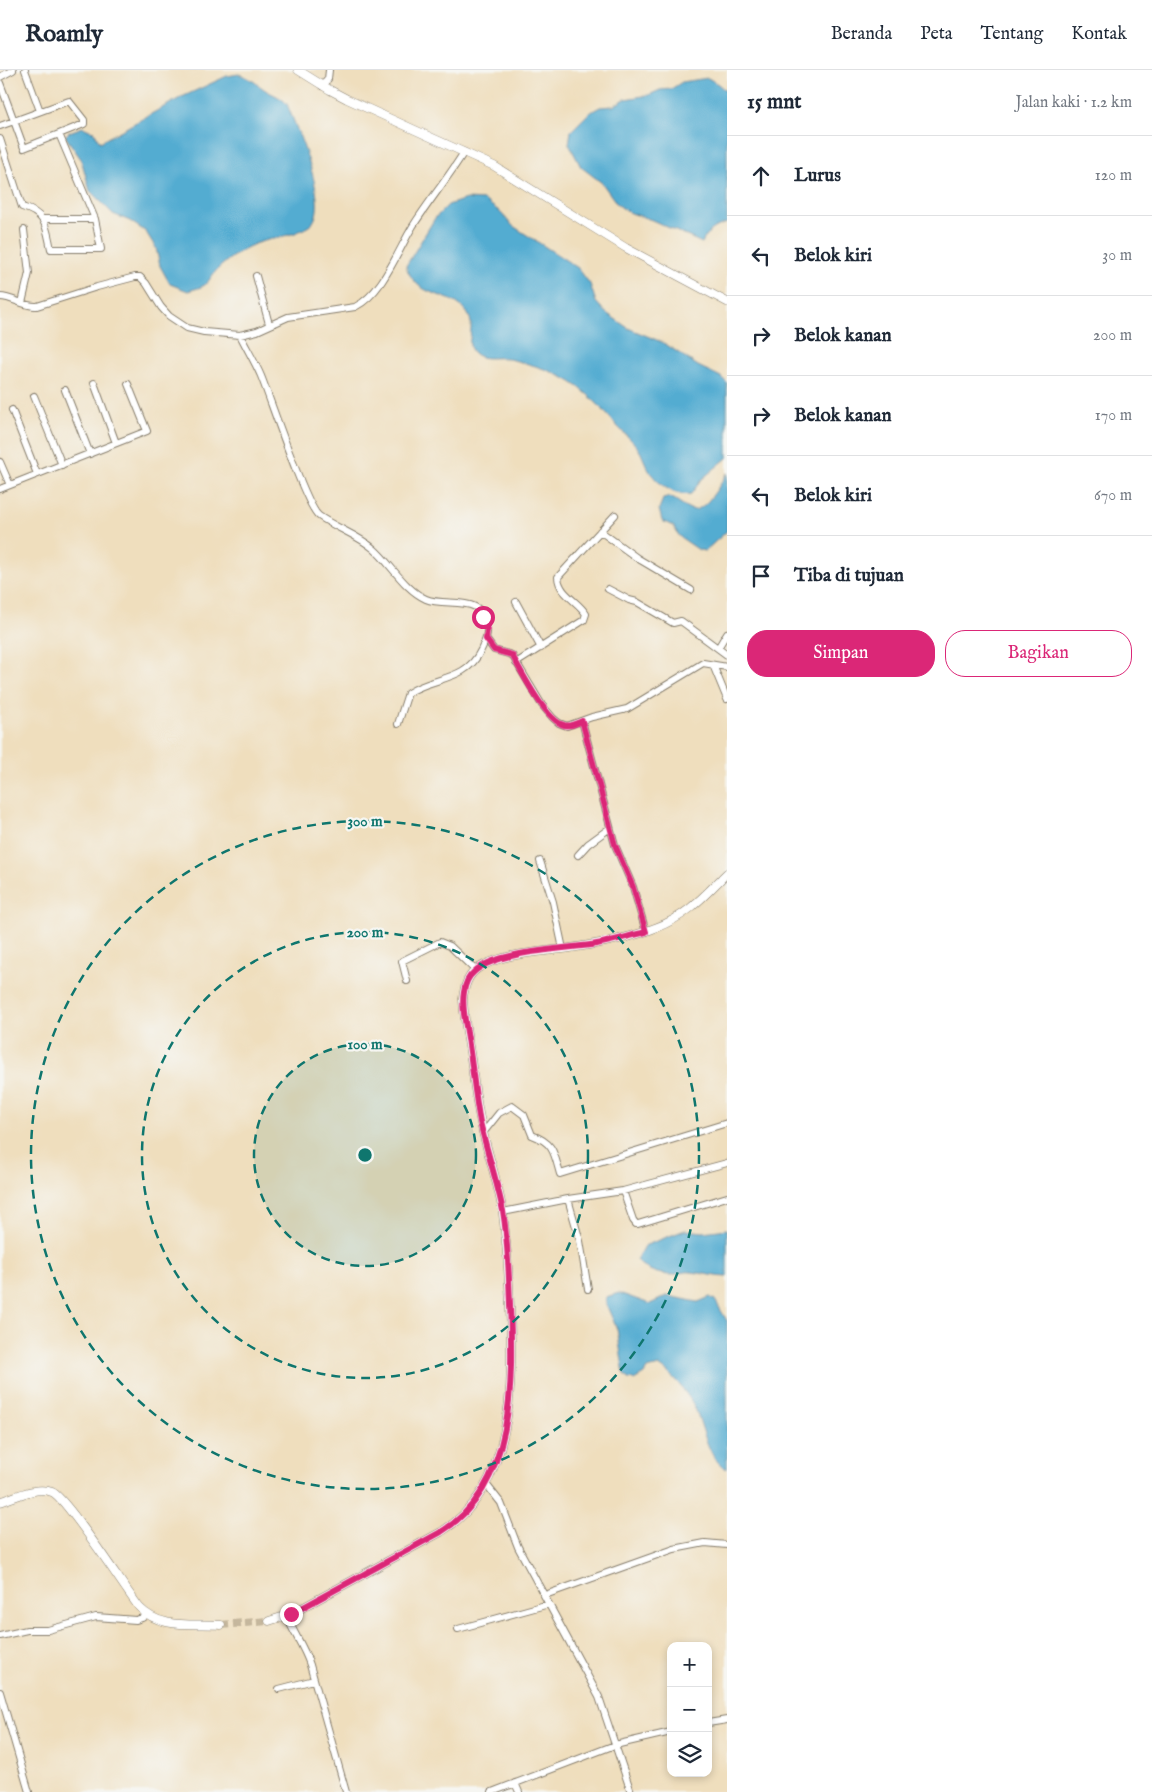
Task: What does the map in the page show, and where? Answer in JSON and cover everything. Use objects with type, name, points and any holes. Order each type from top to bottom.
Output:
[{"type":"street","points":[[0,77],[13,70]]},
{"type":"street","points":[[25,70],[40,112]]},
{"type":"street","points":[[298,70],[322,86],[365,108],[405,124],[494,166],[626,248],[727,302]]},
{"type":"street","points":[[322,86],[328,79],[329,70]]},
{"type":"street","points":[[0,83],[13,121],[24,148],[84,124],[84,120],[69,101],[40,112],[13,121],[0,126]]},
{"type":"street","points":[[0,139],[22,207],[34,210],[43,218],[51,249],[101,249],[95,219],[59,134]]},
{"type":"street","points":[[0,297],[8,297],[22,303],[37,306],[135,277],[140,278],[146,283],[161,307],[177,322],[195,331],[240,335],[257,331],[288,317],[355,307],[364,303],[376,290],[414,226],[464,152]]},
{"type":"street","points":[[43,218],[95,219]]},
{"type":"street","points":[[22,303],[29,273],[24,230]]},
{"type":"street","points":[[256,276],[269,324]]},
{"type":"street","points":[[240,335],[260,374],[295,466],[316,514],[374,549],[398,576],[422,597],[429,600],[468,603],[476,608],[486,622],[486,639],[474,662],[464,671],[408,693],[398,724]]},
{"type":"street","points":[[94,383],[116,443]]},
{"type":"street","points":[[0,489],[147,431],[128,384]]},
{"type":"street","points":[[65,390],[90,454]]},
{"type":"street","points":[[34,396],[62,465]]},
{"type":"street","points":[[12,410],[37,474]]},
{"type":"street","points":[[0,462],[10,485]]},
{"type":"street","points":[[516,663],[582,622],[586,617],[584,611],[565,593],[558,581],[558,577],[614,515]]},
{"type":"street","points":[[600,531],[637,558],[690,590]]},
{"type":"street","points":[[608,589],[637,602],[673,623],[680,620],[727,655]]},
{"type":"street","points":[[516,602],[541,648]]},
{"type":"street","points":[[718,648],[727,633]]},
{"type":"street","points":[[486,639],[494,650],[510,654],[542,705],[553,718],[567,726],[592,717],[626,709],[703,663],[727,667]]},
{"type":"street","points":[[713,664],[727,699]]},
{"type":"street","points":[[582,721],[610,828],[620,858],[633,887],[646,932]]},
{"type":"street","points":[[578,855],[588,844],[610,828]]},
{"type":"street","points":[[540,861],[553,902],[563,949]]},
{"type":"street","points":[[269,1621],[286,1615],[322,1597],[449,1527],[470,1507],[486,1484],[502,1441],[510,1394],[511,1337],[508,1262],[503,1212],[475,1093],[463,999],[465,984],[476,970],[505,958],[606,942],[646,932],[686,913],[727,873]]},
{"type":"street","points":[[407,981],[402,961],[440,942],[450,946],[476,970]]},
{"type":"street","points":[[483,1133],[499,1114],[512,1106],[524,1114],[532,1135],[543,1139],[553,1147],[560,1174],[727,1123]]},
{"type":"street","points":[[503,1212],[568,1199],[623,1191],[727,1163]]},
{"type":"street","points":[[623,1191],[636,1224],[727,1197]]},
{"type":"street","points":[[568,1199],[580,1241],[588,1290]]},
{"type":"street","points":[[486,1484],[501,1503],[514,1540],[599,1697],[631,1792]]},
{"type":"street","points":[[0,1502],[36,1491],[51,1492],[58,1495],[72,1512],[138,1607],[146,1615],[172,1624],[221,1626]]},
{"type":"street","points":[[545,1596],[674,1549],[705,1543],[727,1545]]},
{"type":"street","points":[[458,1629],[549,1604]]},
{"type":"street","points":[[0,1636],[27,1630],[48,1630],[96,1617],[136,1620],[146,1615]]},
{"type":"street","points":[[286,1615],[292,1630],[303,1647],[346,1792]]},
{"type":"street","points":[[279,1689],[314,1680]]},
{"type":"street","points":[[0,1692],[29,1792]]},
{"type":"street","points":[[712,1722],[727,1720]]},
{"type":"street","points":[[492,1792],[615,1745],[667,1733]]},
{"type":"street","points":[[515,1783],[519,1792]]},
{"type":"water","points":[[239,74],[287,104],[304,148],[315,186],[316,217],[309,226],[302,230],[263,241],[244,249],[222,265],[207,283],[188,291],[170,284],[160,266],[156,248],[146,232],[130,221],[113,214],[90,191],[81,159],[65,136],[69,132],[83,127],[94,132],[100,142],[182,97],[227,76]]},
{"type":"water","points":[[708,78],[727,92],[727,223],[712,230],[702,243],[652,220],[628,212],[617,204],[602,183],[581,167],[569,144],[571,131],[589,113],[600,107],[613,106],[625,99],[671,89],[682,82]]},
{"type":"water","points":[[466,199],[484,200],[499,211],[513,226],[578,268],[590,284],[596,302],[605,312],[628,328],[664,343],[698,366],[721,377],[727,383],[727,458],[702,479],[691,494],[673,492],[658,481],[648,469],[640,451],[633,442],[590,397],[571,382],[534,366],[504,358],[484,358],[474,353],[470,343],[471,323],[464,309],[457,303],[424,289],[411,277],[406,266],[435,218],[448,205]]},
{"type":"water","points":[[727,473],[727,531],[705,551],[699,550],[680,537],[673,526],[662,521],[659,509],[663,499],[670,497],[690,509],[695,510],[701,507],[712,497]]},
{"type":"water","points":[[727,1229],[727,1277],[689,1272],[672,1275],[662,1274],[648,1269],[636,1260],[644,1246],[685,1230],[703,1232]]},
{"type":"water","points":[[619,1293],[650,1304],[667,1296],[698,1302],[710,1297],[715,1300],[727,1321],[727,1469],[714,1457],[693,1404],[674,1378],[659,1366],[647,1369],[644,1374],[634,1380],[628,1379],[624,1374],[617,1329],[606,1304],[606,1297]]},
{"type":"tunnel","points":[[221,1625],[269,1621]]},
{"type":"route","points":[[291,1614],[449,1527],[475,1502],[486,1484],[502,1441],[507,1418],[511,1370],[508,1262],[503,1212],[480,1122],[475,1093],[463,999],[465,984],[477,969],[505,958],[599,943],[646,932],[633,887],[615,845],[582,721],[567,726],[553,718],[542,705],[512,655],[497,652],[486,639],[486,622],[483,617]]}]
